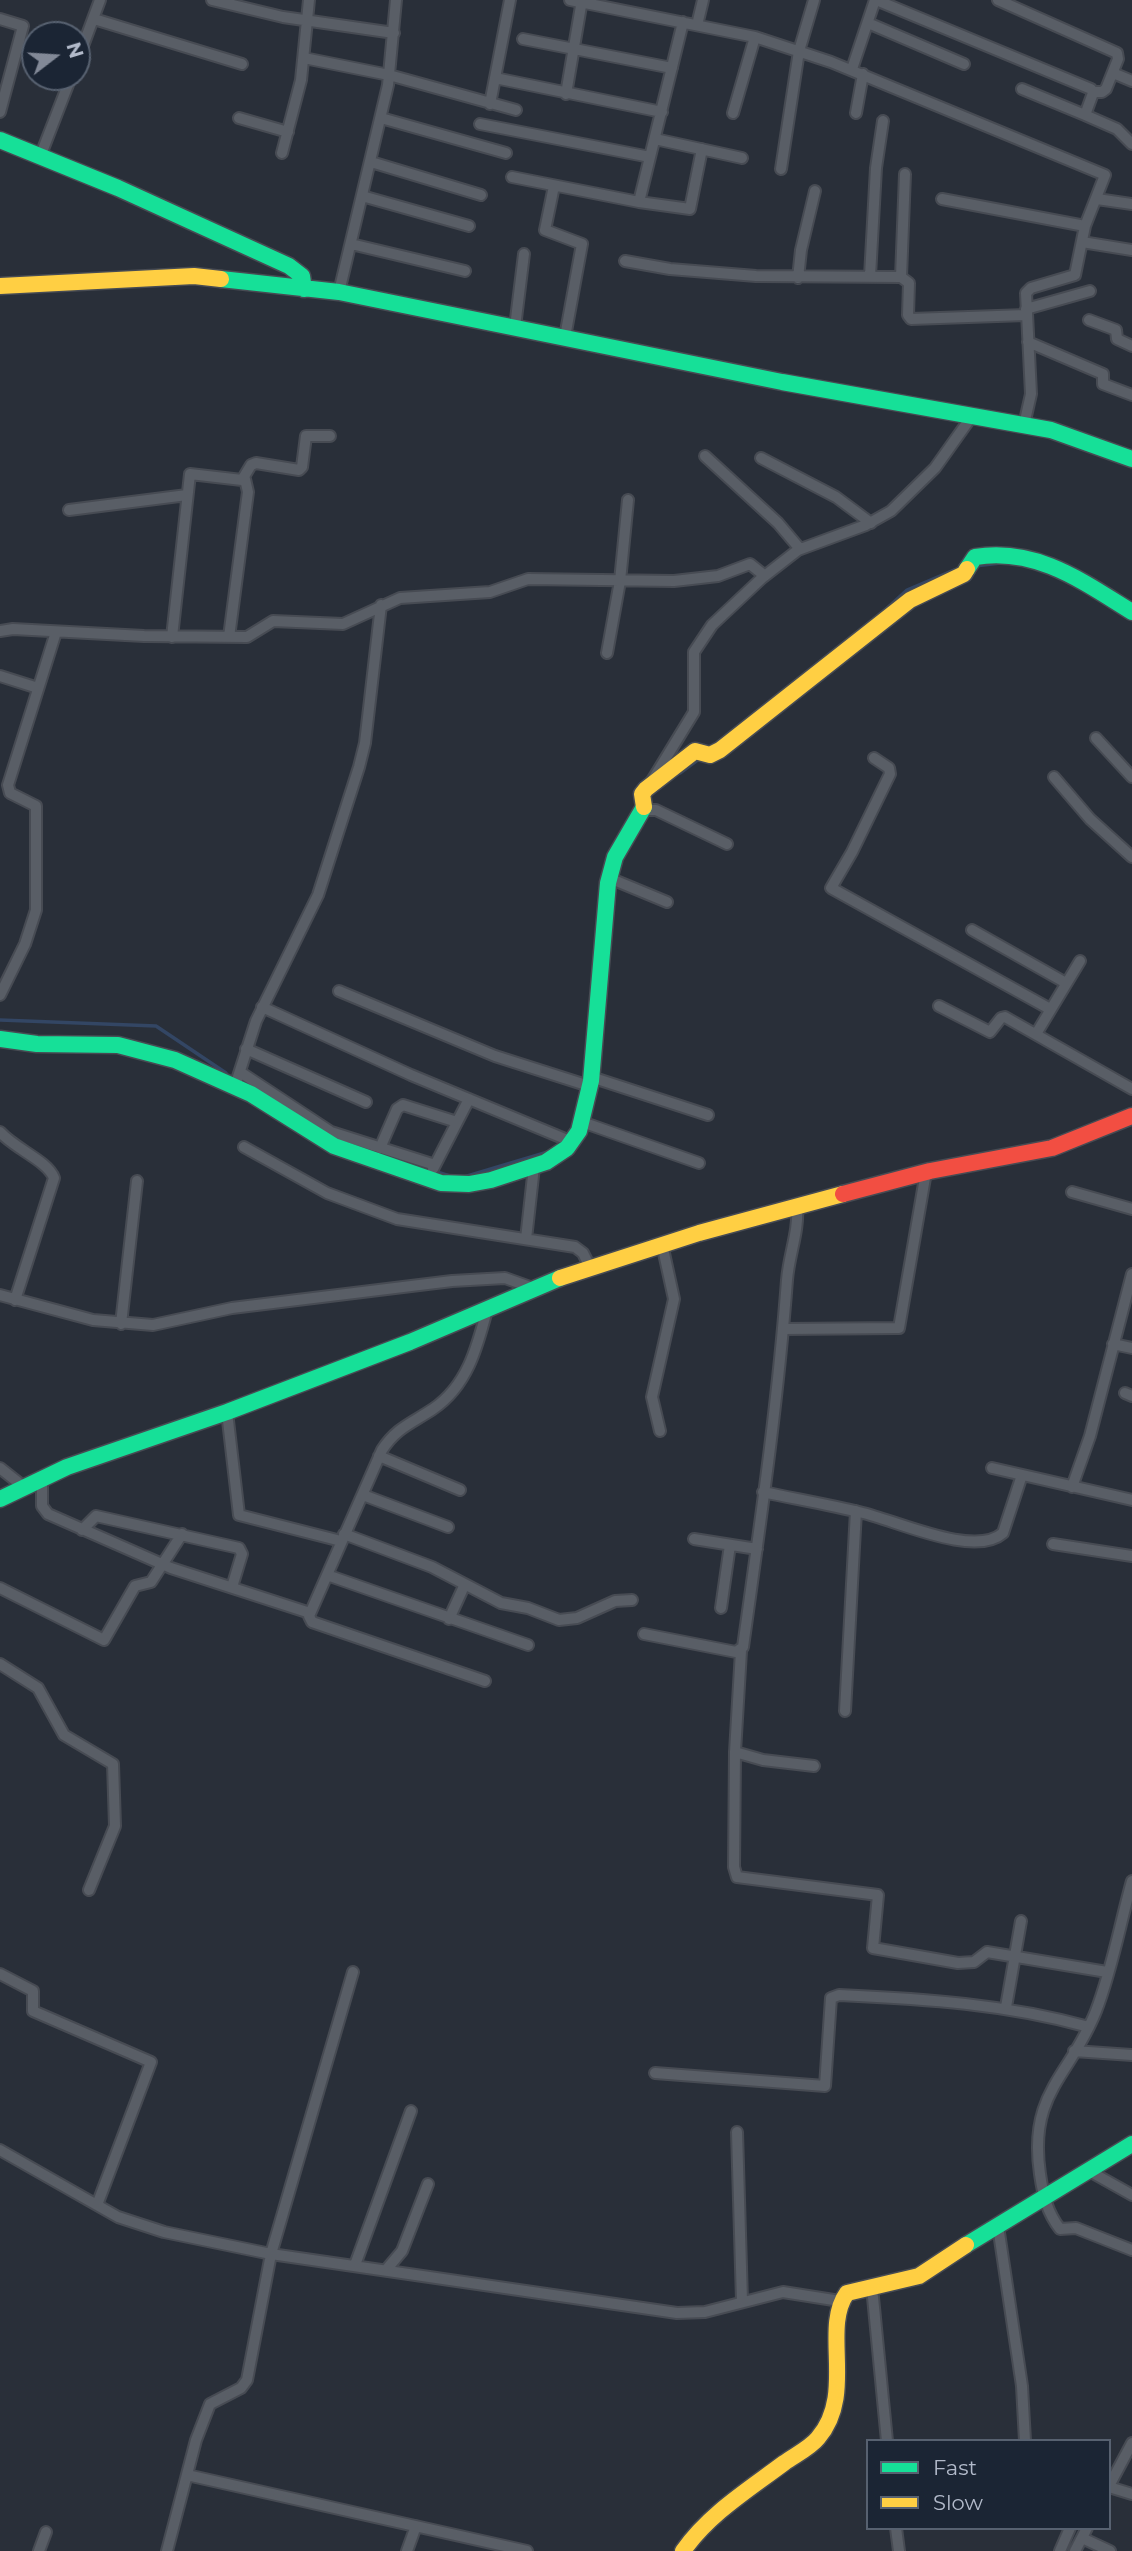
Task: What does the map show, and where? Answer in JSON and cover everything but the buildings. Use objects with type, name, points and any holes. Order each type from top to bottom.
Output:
[{"type":"street","points":[[91,27],[100,0]]},
{"type":"street","points":[[212,0],[306,21],[394,33]]},
{"type":"street","points":[[282,153],[304,58],[309,0]]},
{"type":"street","points":[[339,292],[381,118],[389,75],[396,0]]},
{"type":"street","points":[[490,104],[510,0]]},
{"type":"street","points":[[570,0],[626,5],[683,22],[755,37],[799,51],[858,71],[1102,174],[1105,180],[1085,226],[1075,275],[1031,288],[1026,293],[1031,394],[1024,425]]},
{"type":"street","points":[[697,25],[703,0]]},
{"type":"street","points":[[781,169],[799,51],[814,0]]},
{"type":"street","points":[[856,113],[858,71],[868,23],[876,0],[1093,92],[1105,91],[1119,56],[998,0]]},
{"type":"street","points":[[566,94],[582,1]]},
{"type":"street","points":[[0,19],[22,24],[23,28],[0,112]]},
{"type":"street","points":[[94,19],[242,64]]},
{"type":"street","points":[[639,202],[683,22]]},
{"type":"street","points":[[868,23],[964,64]]},
{"type":"street","points":[[733,113],[755,37]]},
{"type":"street","points":[[523,39],[672,68]]},
{"type":"street","points":[[304,58],[389,75],[516,110]]},
{"type":"street","points":[[1113,73],[1132,81]]},
{"type":"street","points":[[495,78],[662,112]]},
{"type":"street","points":[[1022,89],[1117,129],[1132,144]]},
{"type":"street","points":[[40,156],[66,91]]},
{"type":"street","points":[[1085,115],[1093,92]]},
{"type":"street","points":[[239,118],[288,132]]},
{"type":"street","points":[[381,118],[506,153]]},
{"type":"street","points":[[870,276],[873,203],[883,121]]},
{"type":"street","points":[[480,124],[650,157]]},
{"type":"street","points":[[655,139],[742,158]]},
{"type":"street","points":[[0,140],[118,188],[289,266],[302,276],[304,289]]},
{"type":"street","points":[[512,177],[639,202],[690,209],[702,149]]},
{"type":"street","points":[[370,162],[481,195]]},
{"type":"street","points":[[901,277],[905,174]]},
{"type":"street","points":[[554,186],[545,230],[582,244],[565,337]]},
{"type":"street","points":[[798,278],[800,250],[815,191]]},
{"type":"street","points":[[362,197],[469,226]]},
{"type":"street","points":[[942,199],[1085,226]]},
{"type":"street","points":[[1097,199],[1132,204]]},
{"type":"street","points":[[1082,242],[1132,250]]},
{"type":"street","points":[[351,244],[465,271]]},
{"type":"street","points":[[514,327],[524,254]]},
{"type":"street","points":[[625,261],[670,269],[798,278],[901,277],[909,283],[908,315],[911,319],[1026,312],[1090,291]]},
{"type":"street","points":[[0,286],[194,276],[339,292],[782,382],[1051,430],[1132,459]]},
{"type":"street","points":[[1089,320],[1116,330],[1117,339],[1132,346]]},
{"type":"street","points":[[1028,342],[1102,373],[1104,384],[1132,395]]},
{"type":"street","points":[[0,1039],[37,1044],[118,1045],[237,1079],[331,1132],[380,1148],[432,1172],[450,1185],[469,1185],[551,1160],[582,1122],[609,878],[615,857],[694,712],[693,663],[697,645],[712,625],[765,576],[800,549],[871,523],[891,511],[935,468],[972,416]]},
{"type":"street","points":[[229,636],[248,492],[245,479],[253,464],[301,469],[306,436],[330,436]]},
{"type":"street","points":[[705,456],[778,523],[800,549]]},
{"type":"street","points":[[761,458],[836,498],[871,523]]},
{"type":"street","points":[[172,637],[189,476],[192,473],[245,479]]},
{"type":"street","points":[[69,510],[187,495]]},
{"type":"street","points":[[607,653],[620,581],[628,500]]},
{"type":"street","points":[[645,801],[688,755],[707,753],[910,600],[967,568],[974,558],[983,555],[1027,557],[1057,568],[1132,612]]},
{"type":"street","points":[[0,631],[13,629],[172,637],[250,636],[273,621],[343,624],[381,605],[406,597],[490,592],[534,578],[620,581],[705,578],[750,564],[765,576]]},
{"type":"street","points":[[237,1079],[262,1007],[318,895],[359,766],[365,743],[381,605]]},
{"type":"street","points":[[0,995],[25,944],[36,910],[37,810],[32,802],[10,793],[8,785],[56,632]]},
{"type":"street","points":[[0,677],[38,688]]},
{"type":"street","points":[[1096,738],[1132,778]]},
{"type":"street","points":[[874,758],[889,768],[890,774],[852,852],[831,888],[1050,1009]]},
{"type":"street","points":[[1054,777],[1090,819],[1132,857]]},
{"type":"street","points":[[645,801],[656,810],[727,844]]},
{"type":"street","points":[[609,878],[667,902]]},
{"type":"street","points":[[972,930],[1066,983]]},
{"type":"street","points":[[1036,1034],[1080,961]]},
{"type":"street","points":[[339,991],[495,1056],[708,1115]]},
{"type":"street","points":[[939,1006],[989,1031],[1003,1017],[1132,1089]]},
{"type":"street","points":[[262,1007],[569,1141]]},
{"type":"street","points":[[246,1049],[366,1102]]},
{"type":"street","points":[[237,1079],[328,1143],[432,1172]]},
{"type":"street","points":[[432,1172],[468,1099]]},
{"type":"street","points":[[380,1148],[397,1109],[402,1105],[457,1122]]},
{"type":"street","points":[[0,1499],[42,1478],[227,1412],[590,1267],[662,1244],[926,1172],[1052,1148],[1132,1116]]},
{"type":"street","points":[[582,1122],[699,1163]]},
{"type":"street","points":[[0,1132],[17,1149],[44,1164],[54,1178],[15,1300]]},
{"type":"street","points":[[244,1147],[327,1193],[397,1219],[579,1249],[590,1267]]},
{"type":"street","points":[[526,1239],[534,1167]]},
{"type":"street","points":[[784,1329],[899,1328],[926,1172]]},
{"type":"street","points":[[121,1324],[137,1181]]},
{"type":"street","points":[[1072,1192],[1132,1209]]},
{"type":"street","points":[[797,1206],[798,1227],[788,1270],[784,1329],[757,1549],[741,1651],[735,1752],[734,1867],[737,1877],[878,1895],[873,1948],[958,1963],[974,1962],[987,1952],[1107,1972]]},
{"type":"street","points":[[660,1431],[652,1397],[674,1299],[662,1244]]},
{"type":"street","points":[[1072,1487],[1090,1436],[1114,1343],[1128,1302],[1132,1274]]},
{"type":"street","points":[[0,1295],[121,1324],[160,1325],[232,1308],[452,1281],[505,1278],[533,1288]]},
{"type":"street","points":[[485,1681],[312,1622],[310,1613],[379,1456],[396,1431],[437,1407],[465,1376],[487,1310]]},
{"type":"street","points":[[1114,1343],[1132,1348]]},
{"type":"street","points":[[227,1412],[239,1514],[342,1537],[418,1561],[502,1603],[528,1608],[559,1620],[577,1618],[615,1601],[632,1600]]},
{"type":"street","points":[[379,1456],[460,1490]]},
{"type":"street","points":[[0,1468],[24,1487]]},
{"type":"street","points":[[992,1468],[1132,1500]]},
{"type":"street","points":[[763,1492],[856,1511],[955,1539],[994,1539],[1003,1533],[1022,1475]]},
{"type":"street","points":[[42,1478],[43,1510],[82,1530],[164,1565],[310,1613]]},
{"type":"street","points":[[363,1495],[448,1527]]},
{"type":"street","points":[[845,1712],[856,1511]]},
{"type":"street","points":[[82,1530],[96,1516],[241,1549],[232,1587]]},
{"type":"street","points":[[0,1588],[104,1640],[135,1586],[150,1583],[182,1534]]},
{"type":"street","points":[[694,1539],[757,1549]]},
{"type":"street","points":[[1053,1544],[1132,1556]]},
{"type":"street","points":[[721,1608],[730,1545]]},
{"type":"street","points":[[327,1575],[528,1645]]},
{"type":"street","points":[[449,1619],[465,1584]]},
{"type":"street","points":[[644,1634],[741,1651]]},
{"type":"street","points":[[0,1664],[38,1688],[64,1735],[113,1764],[115,1826],[89,1889]]},
{"type":"street","points":[[735,1752],[763,1760],[814,1766]]},
{"type":"street","points":[[1132,1881],[1089,2027],[1057,2077],[1037,2127],[1037,2159],[1043,2200],[1060,2229],[1076,2228],[1132,2250]]},
{"type":"street","points":[[1006,2007],[1021,1921]]},
{"type":"street","points":[[167,2551],[187,2475],[210,2404],[241,2388],[247,2380],[271,2254],[353,1972]]},
{"type":"street","points":[[0,1974],[33,1991],[33,2011],[151,2062],[97,2205]]},
{"type":"street","points":[[655,2073],[824,2087],[828,2082],[829,2021],[834,1995],[1006,2007],[1089,2027]]},
{"type":"street","points":[[1074,2051],[1132,2055]]},
{"type":"street","points":[[355,2265],[411,2111]]},
{"type":"street","points":[[737,2132],[742,2301]]},
{"type":"street","points":[[683,2551],[707,2522],[818,2438],[828,2421],[839,2375],[840,2301],[847,2293],[921,2277],[940,2267],[961,2248],[1091,2172],[1132,2144]]},
{"type":"street","points":[[0,2150],[118,2217],[164,2232],[271,2254],[677,2313],[705,2312],[783,2292],[840,2301]]},
{"type":"street","points":[[1091,2172],[1132,2195]]},
{"type":"street","points":[[386,2270],[402,2251],[428,2184]]},
{"type":"street","points":[[998,2227],[1022,2386],[1025,2439]]},
{"type":"street","points":[[872,2287],[887,2439]]},
{"type":"street","points":[[1111,2483],[1132,2443]]},
{"type":"street","points":[[187,2475],[527,2551]]},
{"type":"street","points":[[1111,2488],[1132,2494]]},
{"type":"street","points":[[407,2551],[416,2526]]},
{"type":"street","points":[[896,2530],[899,2551]]},
{"type":"street","points":[[1060,2551],[1069,2530]]},
{"type":"street","points":[[39,2551],[46,2532]]},
{"type":"street","points":[[1075,2551],[1084,2533],[1110,2551]]},
{"type":"waterway","points":[[975,566],[1009,562],[1026,564]]},
{"type":"waterway","points":[[885,610],[907,590],[954,570]]},
{"type":"waterway","points":[[680,773],[699,759]]},
{"type":"waterway","points":[[0,1020],[156,1026],[226,1073]]},
{"type":"waterway","points":[[464,1177],[551,1151]]},
{"type":"waterway","points":[[401,1161],[450,1176]]},
{"type":"traffic: fast","points":[[0,140],[118,188],[289,266],[302,276],[304,289]]},
{"type":"traffic: fast","points":[[221,279],[339,292],[782,382],[1051,430],[1132,459]]},
{"type":"traffic: fast","points":[[967,569],[975,557],[997,555],[1038,562],[1076,578],[1132,612]]},
{"type":"traffic: fast","points":[[0,1039],[37,1044],[118,1045],[175,1060],[251,1094],[334,1146],[441,1183],[469,1184],[491,1180],[546,1162],[567,1148],[579,1131],[591,1081],[608,883],[615,857],[644,807]]},
{"type":"traffic: fast","points":[[0,1499],[67,1467],[227,1412],[410,1342],[560,1278]]},
{"type":"traffic: fast","points":[[966,2245],[1132,2144]]},
{"type":"traffic: slow","points":[[0,286],[194,276],[221,279]]},
{"type":"traffic: slow","points":[[644,807],[642,794],[646,789],[695,751],[710,755],[720,750],[910,600],[964,574],[967,569]]},
{"type":"traffic: slow","points":[[560,1278],[699,1233],[843,1194]]},
{"type":"traffic: slow","points":[[683,2551],[705,2525],[730,2503],[815,2442],[829,2421],[837,2382],[837,2325],[840,2308],[847,2293],[919,2276],[966,2245]]},
{"type":"traffic: jam","points":[[843,1194],[930,1171],[1052,1148],[1132,1116]]}]
